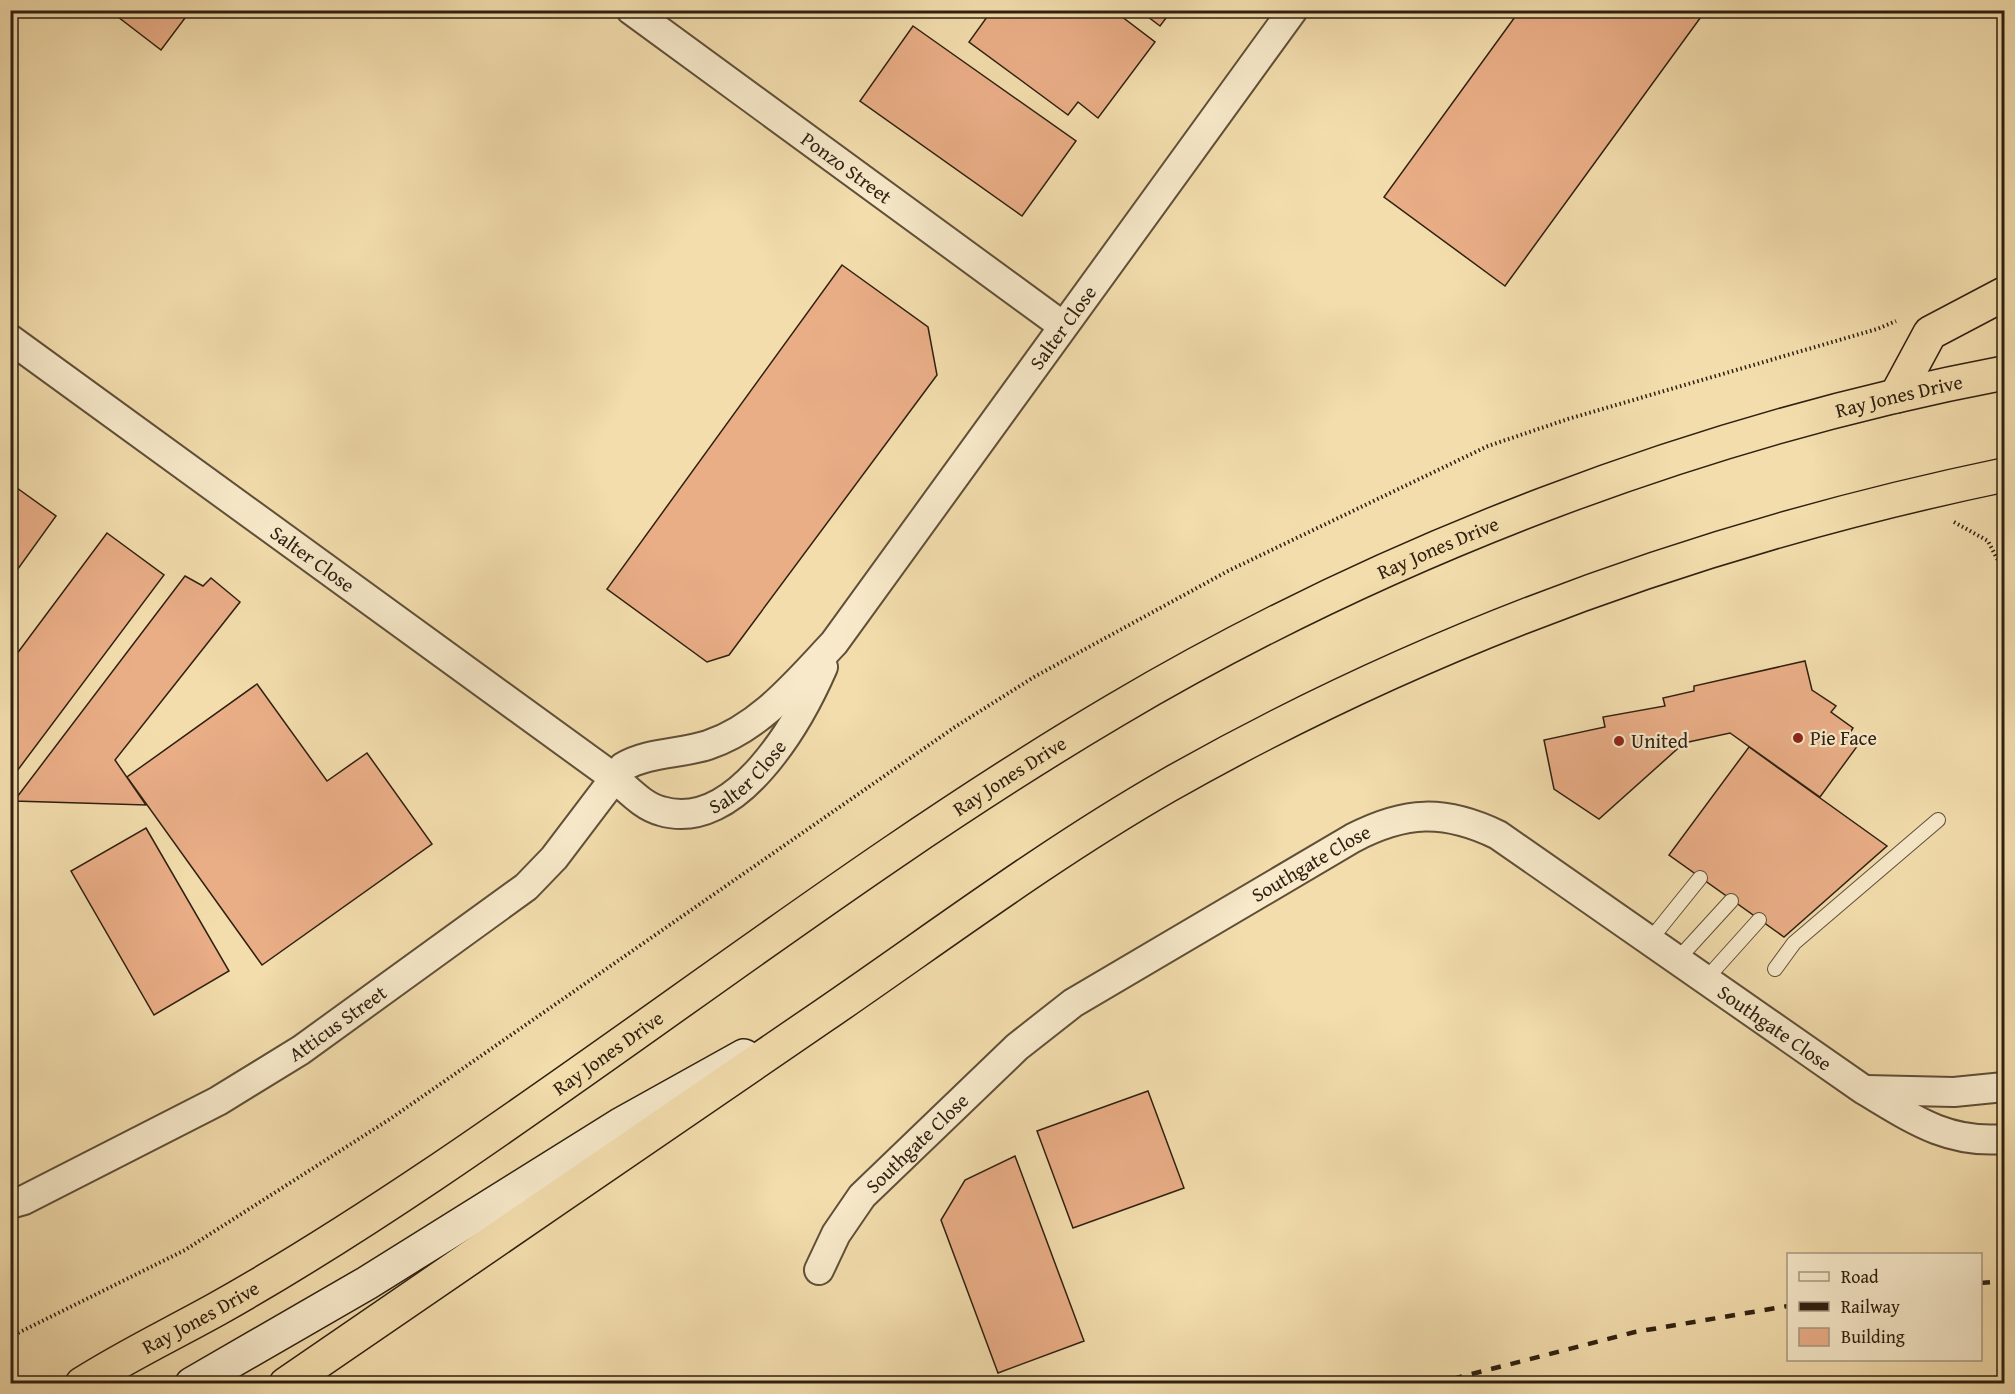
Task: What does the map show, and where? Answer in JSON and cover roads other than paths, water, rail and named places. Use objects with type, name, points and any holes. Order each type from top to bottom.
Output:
[{"type":"highway","points":[[1896,396],[1930,333],[2004,294]]},
{"type":"highway","name":"Ray Jones Drive","points":[[94,1376],[222,1306],[334,1239],[442,1168],[927,830],[1115,710],[1201,662],[1356,585],[1530,511],[1704,448],[1896,396],[2004,373]]},
{"type":"highway","points":[[286,1383],[830,1011],[998,891],[1168,785],[1338,697],[1586,591],[1729,543],[1915,494],[2004,476]]},
{"type":"main road","points":[[192,1383],[367,1283],[620,1125],[830,1011]]},
{"type":"main road","name":"Ray Jones Drive","points":[[64,1383],[94,1376]]},
{"type":"street","name":"Ponzo Street","points":[[631,10],[1063,326]]},
{"type":"street","name":"Salter Close","points":[[613,777],[623,767],[637,760],[692,749],[731,735],[770,709],[834,643],[1293,10]]},
{"type":"street","name":"Salter Close","points":[[10,339],[613,777],[640,800],[663,812],[696,812],[728,799],[753,777],[784,738],[808,699],[834,643]]},
{"type":"street","name":"Atticus Street","points":[[10,1204],[24,1200],[218,1101],[301,1050],[526,887],[554,858],[613,777]]},
{"type":"street","name":"Southgate Close","points":[[819,1270],[836,1234],[862,1196],[1017,1047],[1073,1003],[1381,823],[1428,816],[1476,824],[1530,855],[1864,1090],[1917,1121],[1950,1136],[1976,1140],[2004,1139]]},
{"type":"street","points":[[1864,1090],[1954,1092],[2004,1088]]},
{"type":"lane","points":[[1775,969],[1794,943],[1938,820]]},
{"type":"lane","points":[[1650,940],[1700,878]]},
{"type":"lane","points":[[1678,959],[1731,901]]},
{"type":"lane","points":[[1706,979],[1759,920]]},
{"type":"railway","points":[[1982,1283],[2004,1281]]},
{"type":"railway","points":[[1433,1384],[1635,1332],[1787,1306]]},
{"type":"place","name":"Pie Face","points":[[1798,738]]},
{"type":"place","name":"United","points":[[1619,741]]}]
